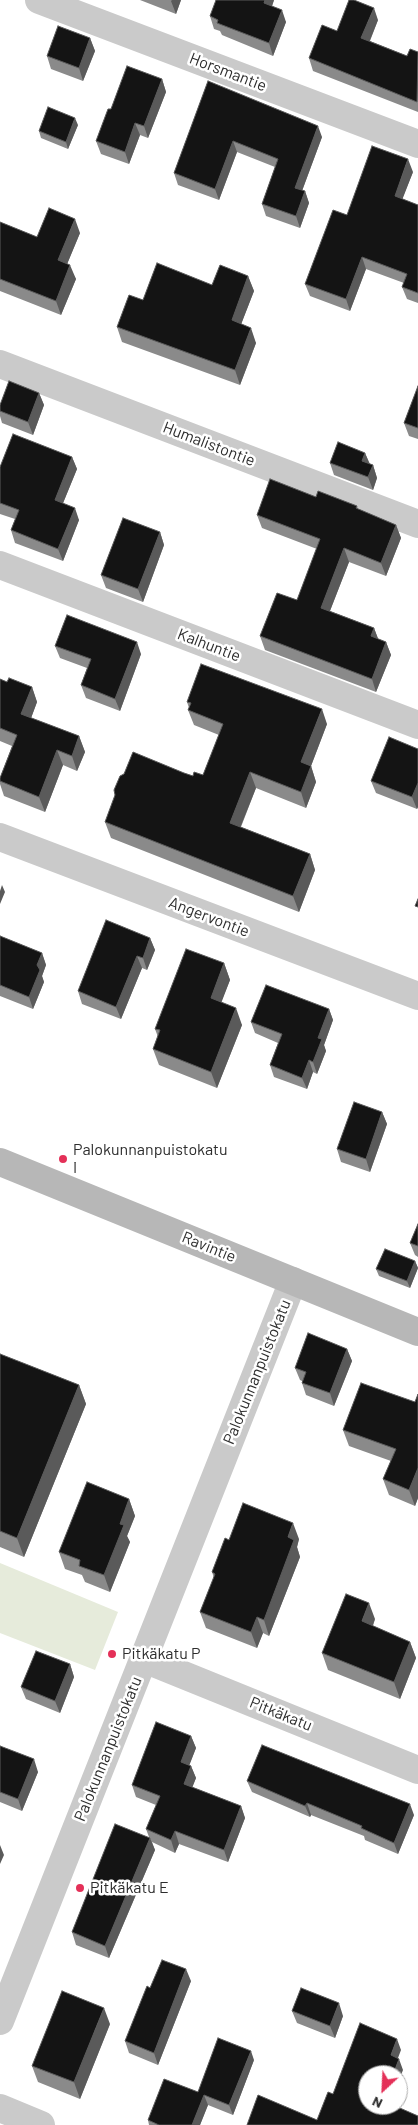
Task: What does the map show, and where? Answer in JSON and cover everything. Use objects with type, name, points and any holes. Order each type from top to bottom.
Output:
[{"type":"main road","name":"Ravintie","points":[[0,1162],[418,1332]]},
{"type":"street","name":"Horsmantie","points":[[39,0],[418,144]]},
{"type":"street","name":"Humalistontie","points":[[0,364],[418,524]]},
{"type":"street","name":"Kalhuntie","points":[[0,565],[418,725]]},
{"type":"street","name":"Angervontie","points":[[0,837],[418,996]]},
{"type":"street","name":"Palokunnanpuistokatu","points":[[0,2020],[293,1281]]},
{"type":"street","name":"Pitkäkatu","points":[[144,1659],[418,1770]]},
{"type":"street","points":[[0,2108],[41,2125]]},
{"type":"green space","points":[[0,1563],[118,1612],[95,1670],[0,1633]]},
{"type":"building","points":[[216,0],[265,0],[264,3],[282,10],[269,43],[217,23],[218,20],[210,16]]},
{"type":"building","points":[[349,0],[354,0],[374,8],[361,38],[407,56],[410,49],[418,52],[417,102],[309,58],[322,25],[337,31]]},
{"type":"building","points":[[58,26],[90,38],[79,68],[47,56]]},
{"type":"building","points":[[127,66],[162,79],[144,126],[135,123],[125,152],[96,141],[108,109],[111,109]]},
{"type":"building","points":[[208,81],[318,126],[295,188],[305,191],[296,216],[262,204],[278,159],[233,141],[215,189],[174,173]]},
{"type":"building","points":[[48,107],[75,118],[66,142],[39,131]]},
{"type":"building","points":[[372,146],[408,159],[395,196],[418,205],[418,293],[402,287],[407,274],[362,257],[346,299],[305,284],[333,210],[347,215]]},
{"type":"building","points":[[49,208],[75,219],[58,260],[70,265],[56,301],[0,279],[0,222],[37,237]]},
{"type":"building","points":[[157,263],[212,285],[220,265],[248,276],[232,320],[251,328],[235,370],[117,327],[129,295],[143,300]]},
{"type":"building","points":[[9,381],[39,393],[28,422],[0,411],[0,405]]},
{"type":"building","points":[[418,386],[418,428],[404,423]]},
{"type":"building","points":[[13,434],[72,457],[55,500],[75,508],[58,549],[11,530],[19,510],[0,503],[0,467]]},
{"type":"building","points":[[338,442],[365,453],[362,461],[373,465],[368,477],[330,463]]},
{"type":"building","points":[[270,479],[316,497],[318,491],[357,506],[356,508],[396,525],[381,563],[344,548],[321,608],[374,628],[371,636],[386,642],[372,679],[260,636],[277,593],[297,600],[320,539],[257,515]]},
{"type":"building","points":[[123,518],[160,532],[138,589],[101,575]]},
{"type":"building","points":[[67,615],[137,642],[115,699],[81,685],[91,659],[55,646]]},
{"type":"building","points":[[201,664],[322,709],[301,762],[311,766],[301,792],[250,772],[230,823],[310,854],[293,896],[105,822],[115,795],[114,790],[120,776],[124,774],[133,752],[193,776],[194,772],[203,775],[223,724],[188,710],[191,703],[187,702]]},
{"type":"building","points":[[9,678],[32,687],[21,714],[79,736],[72,756],[57,750],[39,797],[0,781],[17,735],[0,728],[0,679],[7,682]]},
{"type":"building","points":[[389,737],[418,749],[418,783],[412,797],[371,781]]},
{"type":"building","points":[[106,920],[150,938],[143,958],[137,956],[116,1007],[78,991]]},
{"type":"building","points":[[0,936],[42,953],[37,965],[40,970],[29,997],[0,985]]},
{"type":"building","points":[[186,949],[224,963],[211,998],[236,1008],[211,1072],[153,1049],[160,1030],[155,1029]]},
{"type":"building","points":[[266,985],[329,1009],[318,1038],[322,1039],[313,1062],[309,1060],[302,1078],[270,1065],[282,1034],[251,1022]]},
{"type":"building","points":[[354,1102],[382,1112],[366,1159],[337,1149]]},
{"type":"building","points":[[418,1224],[418,1246],[410,1243]]},
{"type":"building","points":[[385,1249],[415,1261],[407,1281],[376,1269]]},
{"type":"building","points":[[308,1333],[347,1349],[330,1393],[302,1383],[306,1372],[295,1368]]},
{"type":"building","points":[[0,1354],[79,1385],[17,1538],[0,1531]]},
{"type":"building","points":[[361,1383],[415,1402],[418,1394],[418,1468],[409,1490],[383,1479],[396,1449],[343,1430]]},
{"type":"building","points":[[87,1482],[129,1499],[120,1524],[124,1525],[104,1575],[79,1566],[80,1560],[59,1552]]},
{"type":"building","points":[[243,1503],[293,1523],[288,1537],[294,1540],[264,1620],[257,1617],[251,1632],[200,1612],[215,1574],[212,1572],[225,1538],[229,1540]]},
{"type":"building","points":[[346,1594],[369,1603],[362,1621],[410,1642],[394,1682],[322,1653]]},
{"type":"building","points":[[36,1651],[70,1664],[55,1701],[21,1687]]},
{"type":"building","points":[[156,1722],[191,1736],[181,1762],[191,1766],[184,1784],[241,1806],[224,1850],[175,1831],[171,1840],[146,1829],[160,1796],[132,1785]]},
{"type":"building","points":[[262,1745],[410,1804],[394,1843],[361,1828],[362,1826],[307,1803],[305,1806],[247,1781]]},
{"type":"building","points":[[0,1746],[34,1759],[18,1799],[0,1792]]},
{"type":"building","points":[[115,1824],[150,1838],[105,1946],[72,1932]]},
{"type":"building","points":[[162,1960],[186,1969],[154,2053],[125,2041],[147,1986],[150,1988]]},
{"type":"building","points":[[301,1988],[339,2003],[330,2026],[292,2011]]},
{"type":"building","points":[[62,1991],[104,2008],[74,2082],[32,2066]]},
{"type":"building","points":[[360,2023],[397,2039],[391,2055],[399,2059],[397,2065],[358,2065],[358,2115],[408,2115],[408,2112],[418,2116],[418,2125],[247,2125],[258,2095],[317,2120],[328,2092],[333,2094]]},
{"type":"building","points":[[218,2038],[251,2051],[229,2105],[204,2095],[192,2125],[159,2125],[148,2120],[164,2079],[198,2092]]},
{"type":"place","name":"Palokunnanpuistokatu I","points":[[63,1159]]},
{"type":"place","name":"Pitkäkatu P","points":[[112,1654]]},
{"type":"place","name":"Pitkäkatu E","points":[[80,1888]]}]
